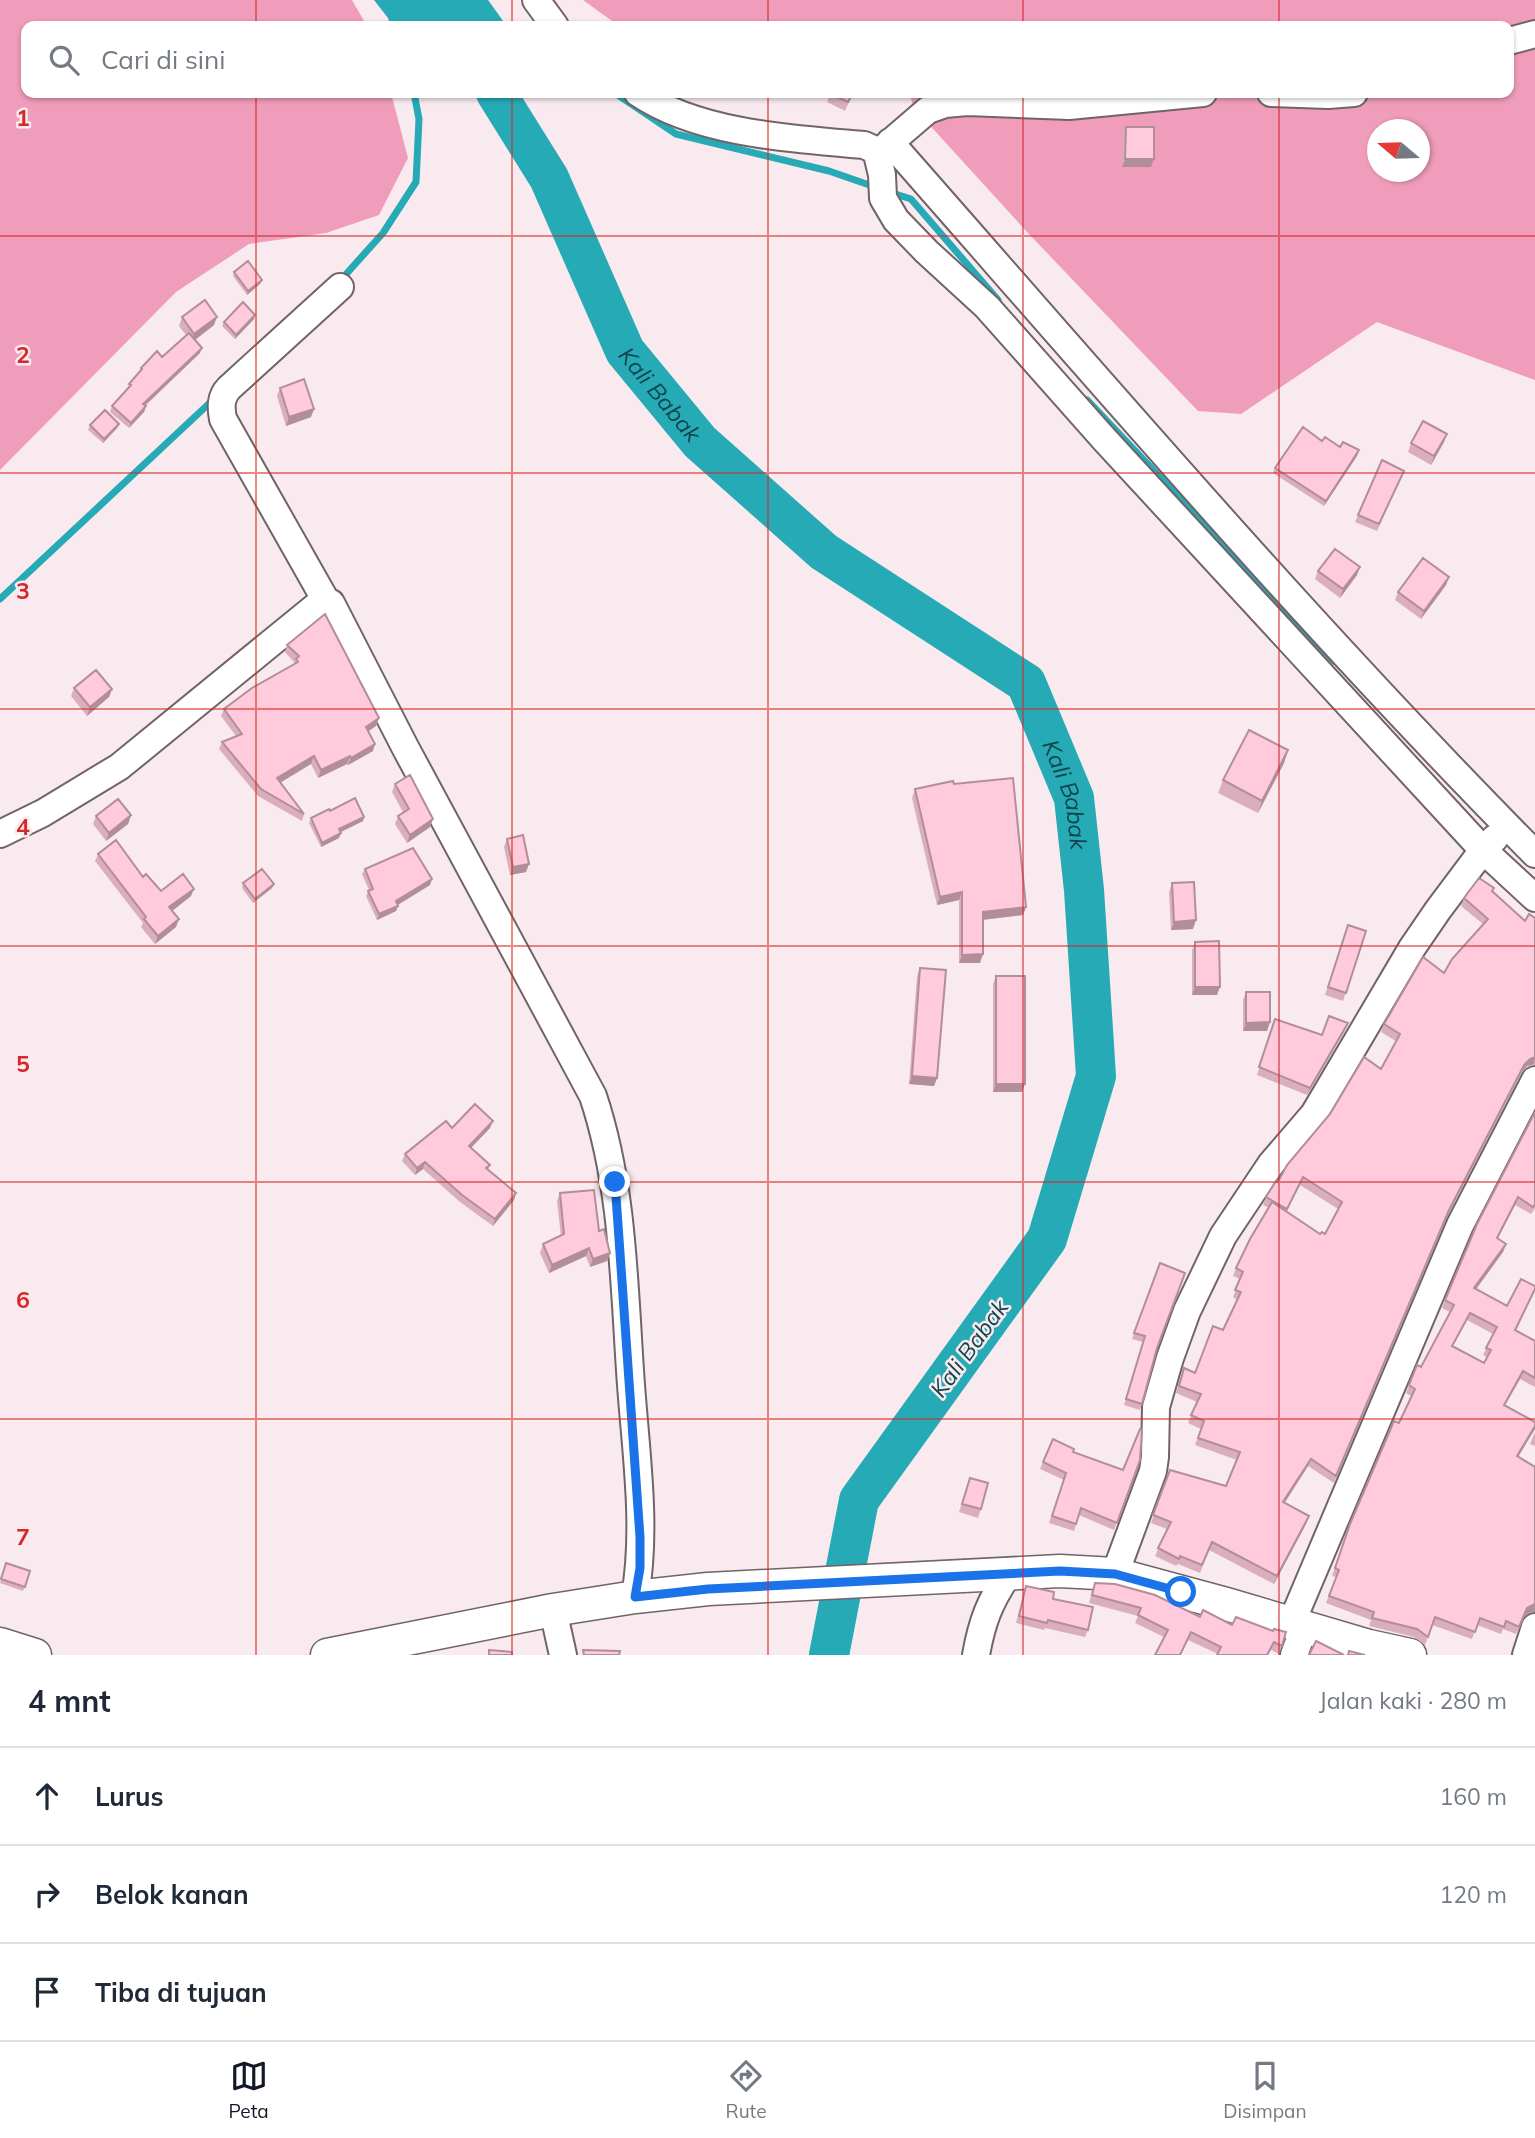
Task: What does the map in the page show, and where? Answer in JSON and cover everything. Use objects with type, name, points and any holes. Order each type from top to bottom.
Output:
[{"type":"street","points":[[536,0],[550,21]]},
{"type":"street","points":[[1514,40],[1535,34]]},
{"type":"street","points":[[650,98],[692,118],[750,133],[798,141],[864,145],[873,149],[883,168],[896,219],[987,307],[1105,440],[1252,577]]},
{"type":"street","points":[[883,168],[928,110],[946,104],[967,102],[1069,106],[1151,98]]},
{"type":"street","points":[[883,168],[1252,577],[1495,838],[1535,898]]},
{"type":"street","points":[[340,288],[224,393],[220,407],[223,419],[326,601],[334,607],[412,759],[593,1096],[615,1182],[640,1537],[640,1568],[635,1597]]},
{"type":"street","points":[[0,834],[43,813],[119,767],[320,603],[326,601]]},
{"type":"street","points":[[1495,838],[1535,855]]},
{"type":"street","points":[[1115,1574],[1153,1471],[1156,1457],[1156,1407],[1170,1358],[1187,1311],[1223,1236],[1271,1164],[1314,1114],[1412,948],[1495,838]]},
{"type":"street","points":[[1296,1636],[1460,1225],[1535,1080]]},
{"type":"street","points":[[327,1655],[553,1609],[635,1597],[708,1589],[1060,1571],[1115,1574],[1226,1604],[1296,1636],[1410,1655]]},
{"type":"street","points":[[976,1655],[982,1623],[992,1598],[1009,1573]]},
{"type":"street","points":[[553,1609],[563,1655]]},
{"type":"street","points":[[1526,1655],[1535,1627]]},
{"type":"street","points":[[0,1644],[34,1655]]},
{"type":"shaded area","points":[[0,0],[352,0],[364,21],[21,21],[21,98],[392,98],[408,158],[379,215],[326,233],[249,244],[176,292],[0,470]]},
{"type":"shaded area","points":[[583,0],[1535,0],[1535,380],[1377,322],[1241,414],[1198,411],[1027,232],[914,108],[911,98],[1514,98],[1514,21],[612,21]]},
{"type":"water","points":[[374,0],[488,0],[503,21],[389,21]]},
{"type":"building","points":[[1126,127],[1154,127],[1154,159],[1125,159]]},
{"type":"building","points":[[248,261],[262,280],[248,291],[234,272]]},
{"type":"building","points":[[205,300],[217,317],[194,334],[182,317]]},
{"type":"building","points":[[243,302],[255,315],[236,335],[224,322]]},
{"type":"building","points":[[189,333],[202,348],[143,404],[146,406],[131,423],[112,406],[157,351],[162,357]]},
{"type":"building","points":[[304,379],[314,409],[289,417],[280,388]]},
{"type":"building","points":[[105,410],[119,424],[104,439],[90,425]]},
{"type":"building","points":[[1423,421],[1447,434],[1434,456],[1411,443]]},
{"type":"building","points":[[1303,427],[1322,441],[1325,437],[1340,447],[1343,442],[1359,450],[1326,501],[1275,468]]},
{"type":"building","points":[[1382,460],[1404,471],[1379,524],[1358,515]]},
{"type":"building","points":[[1335,549],[1360,567],[1343,589],[1318,571]]},
{"type":"building","points":[[1423,558],[1449,577],[1424,611],[1398,592]]},
{"type":"building","points":[[325,614],[379,718],[366,727],[375,744],[351,758],[350,756],[321,770],[314,756],[277,778],[304,814],[261,789],[222,742],[242,734],[224,709],[252,688],[298,662],[296,659],[299,656],[287,645]]},
{"type":"building","points":[[96,670],[112,689],[90,707],[74,688]]},
{"type":"building","points":[[1249,730],[1288,750],[1262,801],[1223,780]]},
{"type":"building","points":[[410,775],[433,819],[410,835],[398,816],[409,809],[395,784]]},
{"type":"building","points":[[1013,778],[1026,907],[983,912],[983,954],[962,955],[962,892],[940,897],[915,789],[953,781],[954,784]]},
{"type":"building","points":[[355,798],[364,817],[339,829],[341,833],[322,843],[311,818]]},
{"type":"building","points":[[118,799],[131,815],[109,833],[96,816]]},
{"type":"building","points":[[523,835],[529,864],[513,867],[507,839]]},
{"type":"building","points":[[116,840],[143,877],[146,874],[161,891],[183,874],[194,889],[169,907],[179,919],[158,936],[98,854]]},
{"type":"building","points":[[413,848],[432,879],[396,901],[398,906],[379,914],[368,891],[373,889],[365,869]]},
{"type":"building","points":[[262,869],[274,884],[255,899],[243,883]]},
{"type":"building","points":[[1479,878],[1494,888],[1492,891],[1525,921],[1529,914],[1535,918],[1535,1057],[1524,1065],[1449,1210],[1336,1476],[1311,1459],[1283,1502],[1309,1516],[1277,1576],[1212,1542],[1202,1565],[1180,1556],[1179,1559],[1158,1548],[1171,1522],[1153,1515],[1170,1470],[1226,1486],[1240,1452],[1198,1438],[1204,1421],[1191,1415],[1201,1394],[1179,1386],[1184,1368],[1195,1373],[1213,1326],[1223,1330],[1241,1292],[1235,1290],[1243,1272],[1236,1268],[1272,1202],[1320,1234],[1325,1234],[1342,1202],[1303,1177],[1287,1209],[1266,1197],[1287,1165],[1330,1114],[1364,1057],[1381,1069],[1400,1034],[1384,1024],[1423,957],[1444,973],[1452,959],[1488,919],[1464,898]]},
{"type":"building","points":[[1194,882],[1196,920],[1174,922],[1172,883]]},
{"type":"building","points":[[1348,925],[1366,931],[1346,993],[1328,987]]},
{"type":"building","points":[[1219,941],[1220,987],[1195,987],[1195,942]]},
{"type":"building","points":[[920,968],[946,970],[937,1078],[912,1076]]},
{"type":"building","points":[[996,976],[1025,976],[1025,1084],[996,1084]]},
{"type":"building","points":[[1246,992],[1270,992],[1270,1022],[1246,1023]]},
{"type":"building","points":[[1329,1016],[1348,1023],[1310,1088],[1259,1067],[1275,1019],[1322,1035]]},
{"type":"building","points":[[475,1104],[493,1121],[469,1146],[490,1165],[486,1168],[516,1193],[495,1219],[462,1195],[425,1162],[417,1168],[405,1154],[446,1121],[452,1128]]},
{"type":"building","points":[[1535,1112],[1535,1204],[1533,1207],[1518,1197],[1497,1238],[1506,1244],[1474,1288],[1507,1306],[1521,1279],[1535,1286],[1515,1330],[1535,1341],[1535,1378],[1523,1371],[1504,1405],[1535,1422],[1517,1456],[1535,1467],[1535,1604],[1527,1608],[1519,1627],[1506,1621],[1504,1627],[1480,1618],[1475,1632],[1435,1617],[1428,1637],[1417,1629],[1372,1618],[1374,1612],[1329,1596],[1339,1570],[1335,1568],[1350,1524],[1394,1421],[1399,1423],[1415,1389],[1409,1385],[1417,1365],[1421,1367],[1454,1305],[1445,1300],[1477,1224]],"holes":[[[1470,1313],[1497,1327],[1486,1348],[1491,1350],[1484,1363],[1452,1346]]]},
{"type":"building","points":[[594,1190],[599,1231],[604,1229],[610,1253],[593,1259],[589,1248],[552,1265],[543,1244],[564,1234],[560,1193]]},
{"type":"building","points":[[1160,1263],[1185,1273],[1157,1348],[1142,1404],[1126,1399],[1145,1336],[1134,1333]]},
{"type":"building","points":[[1140,1429],[1140,1460],[1117,1523],[1081,1508],[1076,1524],[1052,1516],[1066,1473],[1043,1462],[1053,1439],[1074,1449],[1073,1452],[1123,1470]]},
{"type":"building","points":[[970,1478],[988,1483],[981,1509],[962,1504]]},
{"type":"building","points":[[6,1563],[30,1571],[25,1587],[1,1579]]},
{"type":"building","points":[[1095,1583],[1115,1584],[1155,1595],[1200,1617],[1203,1610],[1232,1625],[1236,1617],[1273,1631],[1286,1632],[1282,1646],[1274,1642],[1267,1655],[1217,1655],[1221,1647],[1191,1632],[1180,1655],[1155,1655],[1168,1630],[1138,1615],[1141,1608],[1092,1595]]},
{"type":"building","points":[[1026,1586],[1054,1592],[1053,1599],[1093,1607],[1088,1630],[1019,1616]]},
{"type":"building","points":[[1316,1641],[1344,1655],[1309,1655]]},
{"type":"building","points":[[489,1650],[512,1652],[512,1655],[489,1655]]},
{"type":"building","points":[[583,1650],[620,1651],[619,1655],[584,1655]]},
{"type":"building","points":[[1349,1651],[1365,1655],[1348,1655]]},
{"type":"waterway","points":[[339,282],[383,233],[416,182],[419,119],[415,98]]},
{"type":"waterway","name":"Kali Babak","points":[[499,98],[549,178],[625,351],[700,442],[824,552],[1026,683],[1074,798],[1084,890],[1096,1076],[1047,1239],[859,1500],[829,1655]]},
{"type":"waterway","points":[[622,98],[676,134],[829,171],[878,188]]},
{"type":"waterway","points":[[889,192],[911,199],[998,300]]},
{"type":"waterway","points":[[0,599],[215,398]]},
{"type":"waterway","points":[[1087,400],[1334,661]]},
{"type":"route","points":[[615,1182],[640,1537],[640,1568],[635,1597],[708,1589],[1060,1571],[1115,1574],[1181,1592]]}]
